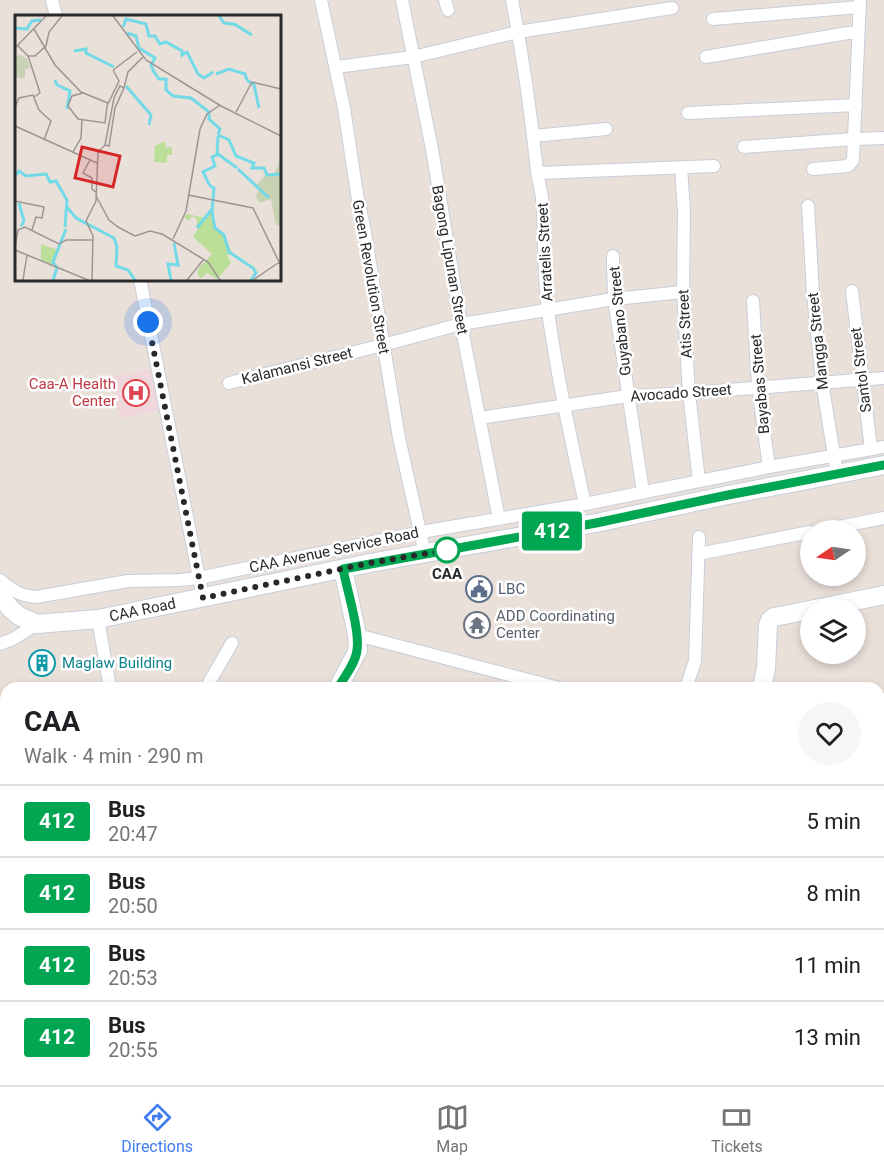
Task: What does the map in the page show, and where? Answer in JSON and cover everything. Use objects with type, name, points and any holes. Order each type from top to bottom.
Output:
[{"type":"main road","name":"CAA Road","points":[[37,624],[98,619],[343,569],[618,519],[835,465],[884,465]]},
{"type":"main road","points":[[341,682],[357,650],[357,635],[343,569]]},
{"type":"main road","points":[[0,596],[19,616],[37,624]]},
{"type":"main road","points":[[866,599],[884,596]]},
{"type":"main road","points":[[763,682],[770,620],[774,617],[800,612]]},
{"type":"street","points":[[52,0],[56,15]]},
{"type":"street","name":"Green Revolution Street","points":[[321,0],[344,108],[399,438],[425,554]]},
{"type":"street","name":"Bagong Lipunan Street","points":[[402,0],[432,149],[461,324],[499,519]]},
{"type":"street","name":"Arratelis Street","points":[[512,0],[542,195],[543,260],[548,310],[564,405],[585,504]]},
{"type":"street","points":[[712,19],[860,3],[853,160],[848,166],[813,169]]},
{"type":"street","points":[[336,67],[413,57],[518,32],[672,8]]},
{"type":"street","points":[[706,57],[858,33]]},
{"type":"street","points":[[688,113],[855,105]]},
{"type":"street","points":[[534,136],[606,129]]},
{"type":"street","points":[[744,147],[884,138]]},
{"type":"street","name":"Atis Street","points":[[681,166],[684,212],[683,292],[689,393],[699,481]]},
{"type":"street","points":[[538,173],[714,166]]},
{"type":"street","name":"Mangga Street","points":[[808,206],[813,294],[822,382],[835,465]]},
{"type":"street","name":"Guyabano Street","points":[[613,256],[614,299],[644,492]]},
{"type":"street","points":[[140,280],[203,598]]},
{"type":"street","name":"Santol Street","points":[[852,291],[871,449]]},
{"type":"street","name":"Kalamansi Street","points":[[229,382],[461,324],[614,299],[683,292]]},
{"type":"street","name":"Bayabas Street","points":[[753,301],[758,387],[769,467]]},
{"type":"street","name":"Avocado Street","points":[[479,418],[628,396],[884,378]]},
{"type":"street","name":"CAA Avenue Service Road","points":[[0,580],[24,596],[36,597],[128,581],[199,578],[421,532],[585,504],[769,467],[835,465],[871,449],[884,447]]},
{"type":"street","points":[[866,522],[884,518]]},
{"type":"street","points":[[698,554],[800,534]]},
{"type":"street","points":[[688,682],[695,661],[699,537]]},
{"type":"street","points":[[98,619],[109,682]]},
{"type":"street","points":[[0,644],[37,624]]},
{"type":"street","points":[[357,635],[536,682]]},
{"type":"street","points":[[209,682],[232,643]]},
{"type":"shaded area","name":"Caa-A Health Center","points":[[152,369],[160,410],[120,418],[112,377]]},
{"type":"bus line","name":"412","points":[[341,682],[357,650],[357,635],[343,569],[628,517],[884,465]]},
{"type":"place","name":"Caa-A Health Center","points":[[136,393]]},
{"type":"place","name":"CAA","points":[[447,550]]},
{"type":"place","name":"LBC","points":[[479,589]]},
{"type":"place","name":"ADD Coordinating Center","points":[[477,625]]},
{"type":"place","name":"Maglaw Building","points":[[42,663]]},
{"type":"route","points":[[148,322],[203,598],[370,563],[447,550]]}]
